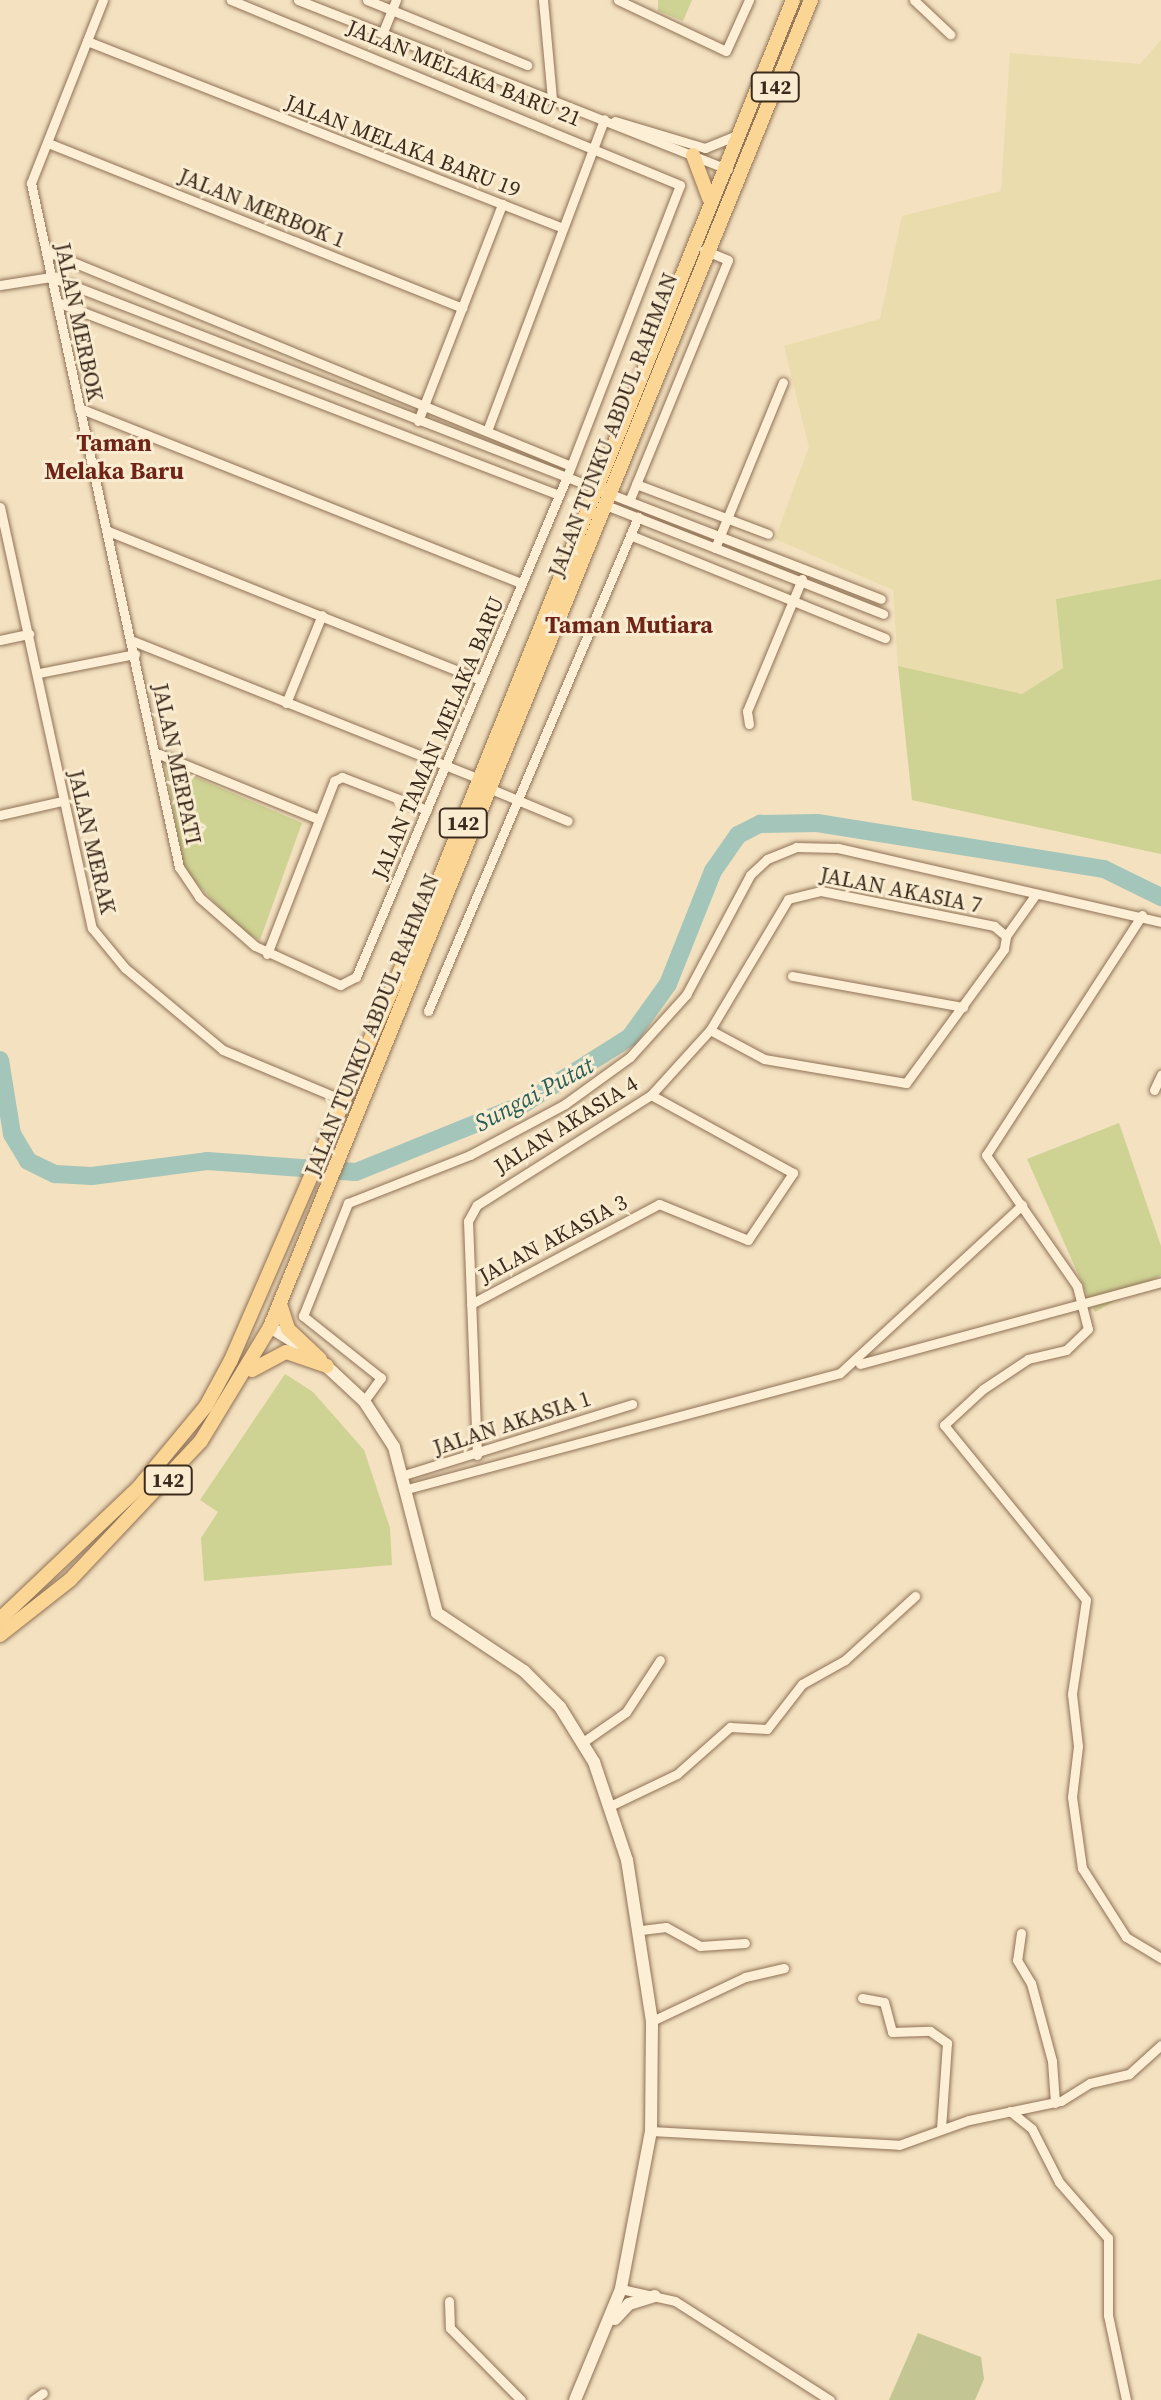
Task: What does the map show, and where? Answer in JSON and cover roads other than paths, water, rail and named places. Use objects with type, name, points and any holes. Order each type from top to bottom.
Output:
[{"type":"main road","name":"JALAN TUNKU ABDUL RAHMAN","points":[[602,495],[722,167],[793,0]]},
{"type":"main road","name":"JALAN TUNKU ABDUL RAHMAN","points":[[0,1635],[48,1600],[156,1493],[232,1399],[270,1327],[345,1150],[486,784],[602,495],[811,0]]},
{"type":"main road","points":[[693,155],[709,184],[708,206]]},
{"type":"main road","name":"JALAN TUNKU ABDUL RAHMAN","points":[[0,1619],[85,1544],[200,1414],[329,1144],[345,1101],[486,784]]},
{"type":"main road","points":[[299,1210],[267,1301],[270,1327],[327,1366]]},
{"type":"main road","points":[[280,1303],[288,1329],[364,1401],[388,1434],[404,1475],[437,1613],[524,1671],[583,1742],[612,1805],[641,1930],[652,2021],[651,2131],[621,2289],[606,2332],[575,2400]]},
{"type":"main road","points":[[200,1414],[250,1339],[270,1327]]},
{"type":"main road","points":[[232,1399],[274,1353],[327,1366]]},
{"type":"main road","points":[[606,2332],[629,2304],[655,2296]]},
{"type":"street","points":[[48,143],[103,0]]},
{"type":"street","name":"JALAN MELAKA BARU 21","points":[[231,0],[674,177],[679,191],[571,466]]},
{"type":"street","points":[[298,0],[738,174]]},
{"type":"street","points":[[367,0],[394,5],[527,65]]},
{"type":"street","points":[[543,0],[552,98]]},
{"type":"street","points":[[618,0],[726,51],[749,0]]},
{"type":"street","points":[[645,12],[650,0]]},
{"type":"street","points":[[914,0],[950,34]]},
{"type":"street","points":[[383,32],[394,5]]},
{"type":"street","name":"JALAN MELAKA BARU 19","points":[[87,41],[563,228]]},
{"type":"street","points":[[487,431],[604,119]]},
{"type":"street","points":[[604,119],[705,148],[737,134]]},
{"type":"street","name":"JALAN MERBOK","points":[[48,143],[31,183],[92,469]]},
{"type":"street","name":"JALAN MERBOK 1","points":[[48,143],[462,308]]},
{"type":"street","points":[[418,421],[502,204]]},
{"type":"street","points":[[630,499],[728,260],[704,250]]},
{"type":"street","points":[[46,251],[571,466]]},
{"type":"street","points":[[0,285],[51,277],[581,485],[638,517],[883,614]]},
{"type":"street","points":[[57,302],[260,377],[559,495]]},
{"type":"street","points":[[260,377],[274,344]]},
{"type":"street","points":[[715,548],[783,382]]},
{"type":"street","points":[[345,411],[352,394]]},
{"type":"street","points":[[79,408],[522,583]]},
{"type":"street","name":"JALAN TAMAN MELAKA BARU","points":[[340,985],[356,977],[571,466]]},
{"type":"street","name":"JALAN MERPATI","points":[[92,469],[159,754],[183,875],[267,954],[340,985]]},
{"type":"street","points":[[636,484],[768,534]]},
{"type":"street","points":[[602,495],[630,499],[881,599]]},
{"type":"street","name":"JALAN MERAK","points":[[0,507],[3,540],[39,673],[62,801],[92,928],[125,968],[223,1050],[345,1101]]},
{"type":"street","points":[[428,1011],[520,801],[638,517]]},
{"type":"street","points":[[108,531],[481,680]]},
{"type":"street","points":[[630,535],[885,638]]},
{"type":"street","points":[[749,724],[747,711],[806,569]]},
{"type":"street","points":[[286,703],[322,615]]},
{"type":"street","points":[[0,640],[29,634]]},
{"type":"street","points":[[133,641],[446,765],[568,821]]},
{"type":"street","points":[[39,673],[135,654]]},
{"type":"street","points":[[159,754],[318,819]]},
{"type":"street","points":[[267,954],[318,819],[342,777],[427,810]]},
{"type":"street","points":[[0,815],[62,801]]},
{"type":"street","points":[[364,1401],[381,1378],[303,1316],[337,1228],[354,1196],[470,1155],[565,1104],[630,1057],[686,995],[750,875],[777,853],[838,848],[1142,915],[1161,922]]},
{"type":"street","name":"JALAN AKASIA 7","points":[[788,899],[821,891],[994,926],[1006,936]]},
{"type":"street","points":[[710,1030],[764,1059],[894,1085],[916,1077],[1036,894]]},
{"type":"street","name":"JALAN AKASIA 4","points":[[471,1304],[468,1221],[490,1193],[651,1095],[710,1030],[788,899]]},
{"type":"street","points":[[1142,915],[989,1146],[988,1160],[1022,1205],[1085,1303],[1088,1329],[1074,1344],[1028,1359],[958,1407],[944,1425],[1086,1600],[1072,1694],[1078,1746],[1072,1797],[1082,1868],[1126,1937],[1161,1958]]},
{"type":"street","points":[[792,976],[963,1007]]},
{"type":"street","points":[[1154,1090],[1161,1075]]},
{"type":"street","name":"JALAN AKASIA 3","points":[[471,1304],[659,1204],[739,1241],[748,1240],[793,1173],[651,1095]]},
{"type":"street","points":[[853,1366],[1022,1205]]},
{"type":"street","points":[[318,1217],[337,1228]]},
{"type":"street","points":[[407,1489],[1161,1282]]},
{"type":"street","points":[[471,1304],[477,1455]]},
{"type":"street","name":"JALAN AKASIA 1","points":[[404,1475],[477,1455],[632,1404]]},
{"type":"street","points":[[612,1805],[677,1774],[730,1727],[767,1729],[802,1684],[845,1660],[915,1596]]},
{"type":"street","points":[[583,1742],[626,1712],[660,1660]]},
{"type":"street","points":[[641,1930],[666,1927],[700,1946],[745,1943]]},
{"type":"street","points":[[1021,1933],[1017,1960],[1049,2048],[1055,2103]]},
{"type":"street","points":[[652,2021],[745,1977],[784,1968]]},
{"type":"street","points":[[862,1998],[884,2002],[892,2032],[930,2031],[947,2043],[941,2129]]},
{"type":"street","points":[[651,2131],[885,2147],[1010,2111],[1055,2103],[1090,2083],[1129,2074],[1161,2045]]},
{"type":"street","points":[[1010,2111],[1032,2129],[1059,2182],[1108,2238],[1108,2315],[1126,2400]]},
{"type":"street","points":[[621,2289],[655,2296],[763,2353],[830,2400]]},
{"type":"street","points":[[449,2301],[450,2328],[521,2400]]},
{"type":"street","points":[[33,2400],[43,2393]]},
{"type":"waterway","name":"Sungai Putat","points":[[0,1060],[12,1134],[28,1161],[55,1174],[92,1176],[207,1161],[356,1172],[522,1105],[630,1037],[668,984],[713,871],[738,835],[760,824],[817,823],[1104,869],[1161,897]]},
{"type":"district","name":"Taman Melaka Baru","points":[[114,457]]},
{"type":"district","name":"Taman Mutiara","points":[[629,625]]}]
